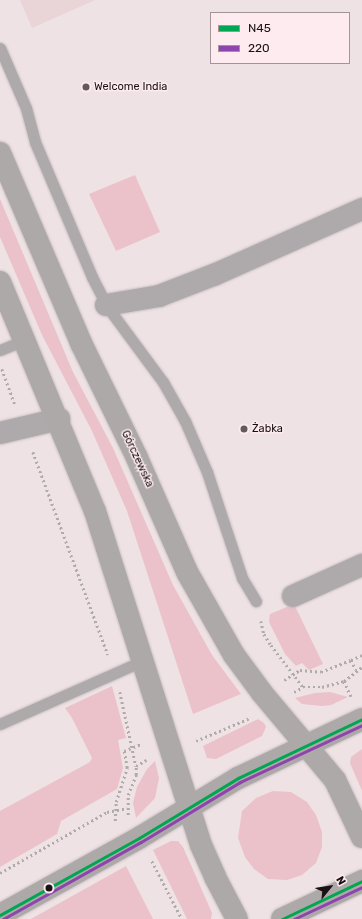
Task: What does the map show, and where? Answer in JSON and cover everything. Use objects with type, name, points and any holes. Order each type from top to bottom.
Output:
[{"type":"main road","name":"Górczewska","points":[[0,154],[80,343],[137,458],[187,572],[234,655],[262,693],[335,780],[362,837]]},
{"type":"main road","points":[[0,282],[95,511],[188,807],[214,877],[237,919]]},
{"type":"main road","points":[[0,915],[130,844],[188,807],[238,778],[307,745],[358,710]]},
{"type":"main road","points":[[282,919],[362,881]]},
{"type":"street","points":[[106,305],[159,296],[216,274],[362,209]]},
{"type":"street","points":[[0,433],[58,419]]},
{"type":"street","points":[[293,596],[362,564]]},
{"type":"lane","points":[[0,48],[26,108],[36,142],[106,305],[163,382],[185,421],[207,472],[242,578],[256,601]]},
{"type":"lane","points":[[0,350],[25,340]]},
{"type":"lane","points":[[0,724],[142,661]]},
{"type":"path","points":[[0,364],[115,673],[133,747],[136,766],[127,808],[130,819]]},
{"type":"path","points":[[256,601],[264,634],[303,687]]},
{"type":"path","points":[[279,683],[300,670],[326,671],[362,655]]},
{"type":"path","points":[[351,660],[356,670]]},
{"type":"path","points":[[288,695],[303,687],[322,687],[344,682],[356,670],[362,667]]},
{"type":"path","points":[[344,682],[358,710]]},
{"type":"path","points":[[202,738],[254,716]]},
{"type":"path","points":[[114,825],[115,809],[127,768],[124,751],[141,744]]},
{"type":"path","points":[[136,766],[150,758]]},
{"type":"path","points":[[0,873],[115,809],[127,808]]},
{"type":"path","points":[[150,857],[182,919]]},
{"type":"shaded area","points":[[20,0],[95,0],[32,28]]},
{"type":"shaded area","points":[[135,175],[160,232],[116,251],[89,194]]},
{"type":"shaded area","points":[[0,199],[73,372],[113,448],[173,585],[212,655],[241,694],[193,714],[127,511],[92,431],[42,335],[0,237]]},
{"type":"shaded area","points":[[294,604],[323,664],[309,670],[302,663],[296,666],[285,654],[269,622],[270,614]]},
{"type":"shaded area","points":[[112,686],[126,738],[118,740],[123,768],[117,789],[61,821],[57,834],[0,867],[0,811],[90,762],[92,758],[72,718],[65,708]]},
{"type":"shaded area","points":[[330,692],[348,697],[331,705],[322,706],[302,704],[295,698],[315,693]]},
{"type":"shaded area","points":[[258,719],[264,723],[266,727],[262,736],[216,759],[207,758],[203,746]]},
{"type":"shaded area","points":[[362,749],[362,791],[350,763],[351,757]]},
{"type":"shaded area","points":[[155,761],[159,778],[155,798],[136,818],[133,803],[137,787],[147,769]]},
{"type":"shaded area","points":[[273,791],[291,792],[307,802],[316,815],[322,832],[322,847],[316,863],[302,875],[287,880],[268,879],[254,869],[245,857],[238,838],[242,811],[256,798]]},
{"type":"shaded area","points":[[171,841],[178,841],[183,847],[212,913],[211,919],[187,919],[153,850]]},
{"type":"shaded area","points":[[126,866],[153,919],[31,919]]},
{"type":"transit line","name":"N45","points":[[0,915],[139,838],[238,778],[362,719]]},
{"type":"transit line","name":"220","points":[[3,919],[141,842],[240,782],[362,725]]},
{"type":"transit line","name":"N45","points":[[282,919],[362,881]]},
{"type":"transit line","name":"220","points":[[294,919],[362,887]]},
{"type":"place","name":"Welcome India","points":[[86,87]]},
{"type":"place","name":"Żabka","points":[[244,429]]}]
